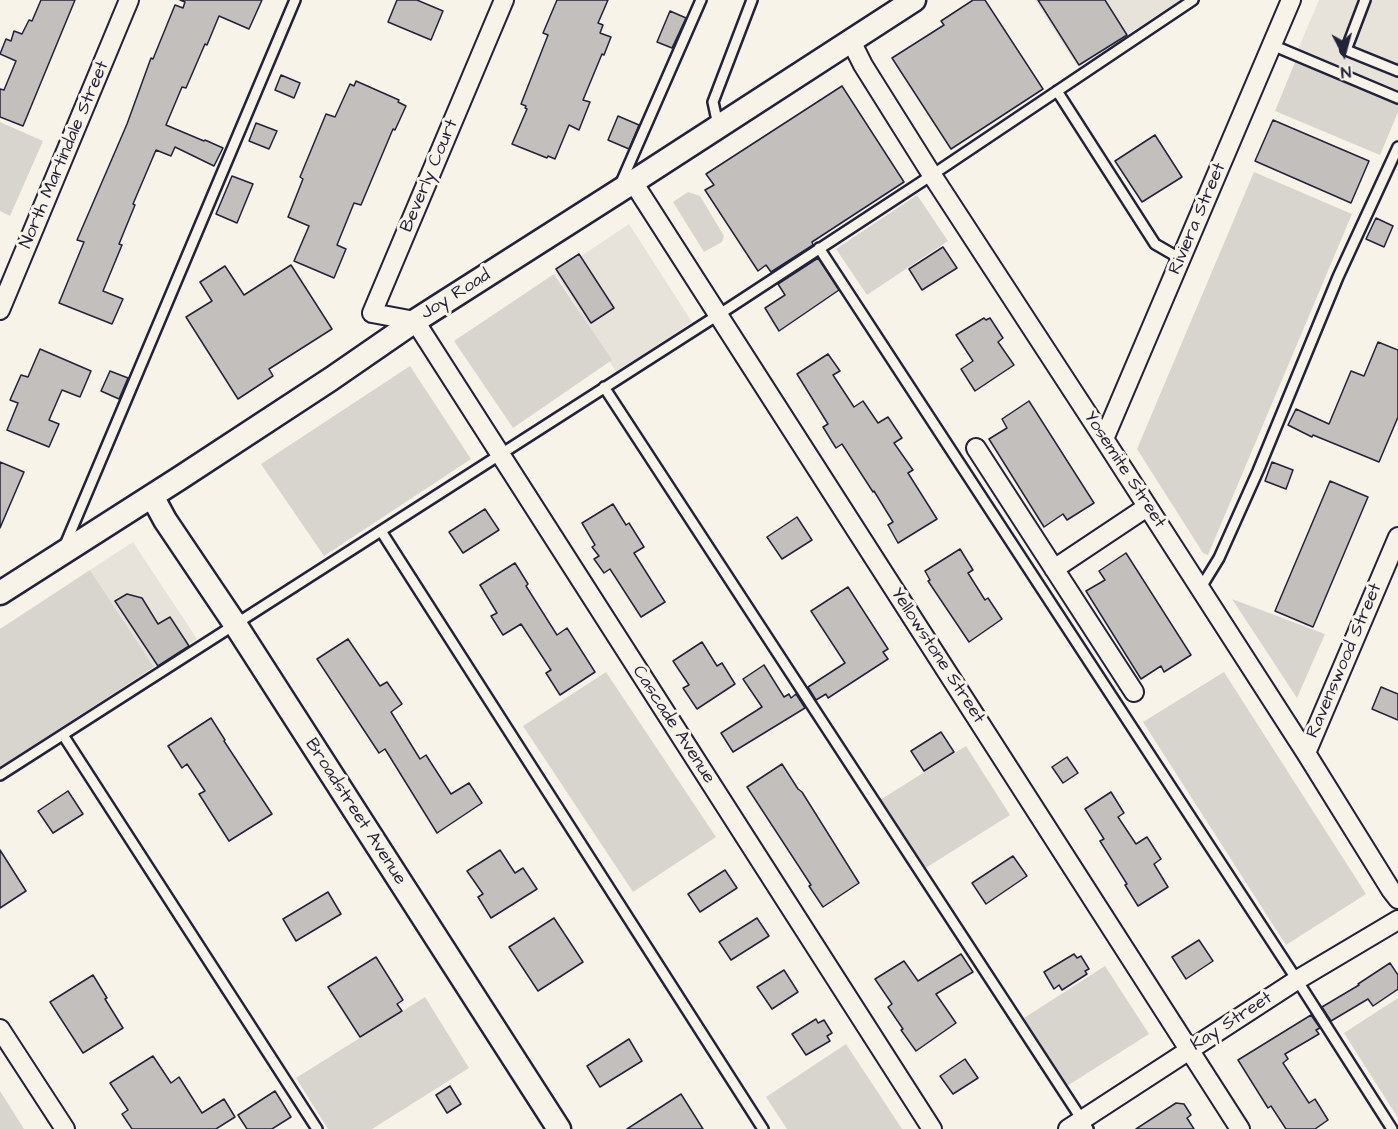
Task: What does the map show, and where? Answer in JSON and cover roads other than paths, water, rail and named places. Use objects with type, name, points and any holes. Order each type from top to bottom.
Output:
[{"type":"street","name":"North Martindale Street","points":[[0,310],[129,0]]},
{"type":"street","name":"Beverly Court","points":[[415,321],[372,313],[504,0]]},
{"type":"street","name":"Joy Road","points":[[0,593],[331,380],[415,321],[914,0]]},
{"type":"street","name":"Riviera Street","points":[[1104,439],[1291,0]]},
{"type":"street","name":"Yosemite Street","points":[[851,41],[863,65],[932,175],[1148,507],[1398,899]]},
{"type":"street","name":"Yellowstone Street","points":[[625,188],[718,314],[1240,1129]]},
{"type":"street","name":"Cascade Avenue","points":[[415,321],[932,1129]]},
{"type":"street","points":[[976,448],[1134,692]]},
{"type":"street","name":"Broadstreet Avenue","points":[[152,496],[165,520],[235,624],[559,1129]]},
{"type":"street","points":[[1054,569],[1148,507]]},
{"type":"street","name":"Ravenswood Street","points":[[1306,753],[1398,537]]},
{"type":"street","name":"Kay Street","points":[[1080,1126],[1189,1050],[1297,980],[1398,920]]},
{"type":"street","points":[[0,1029],[65,1129]]},
{"type":"lane","points":[[62,553],[295,0]]},
{"type":"lane","points":[[625,188],[701,0]]},
{"type":"lane","points":[[718,127],[713,102],[752,0]]},
{"type":"lane","points":[[0,775],[932,175],[1193,0]]},
{"type":"lane","points":[[1365,0],[1346,50],[1398,71]]},
{"type":"lane","points":[[1272,45],[1398,98]]},
{"type":"lane","points":[[1057,91],[1155,244],[1181,259]]},
{"type":"lane","points":[[1200,588],[1224,548],[1338,277],[1398,147]]},
{"type":"lane","points":[[819,248],[1392,1129]]},
{"type":"lane","points":[[604,387],[1080,1126]]},
{"type":"lane","points":[[381,531],[763,1129]]},
{"type":"lane","points":[[63,735],[317,1129]]}]
